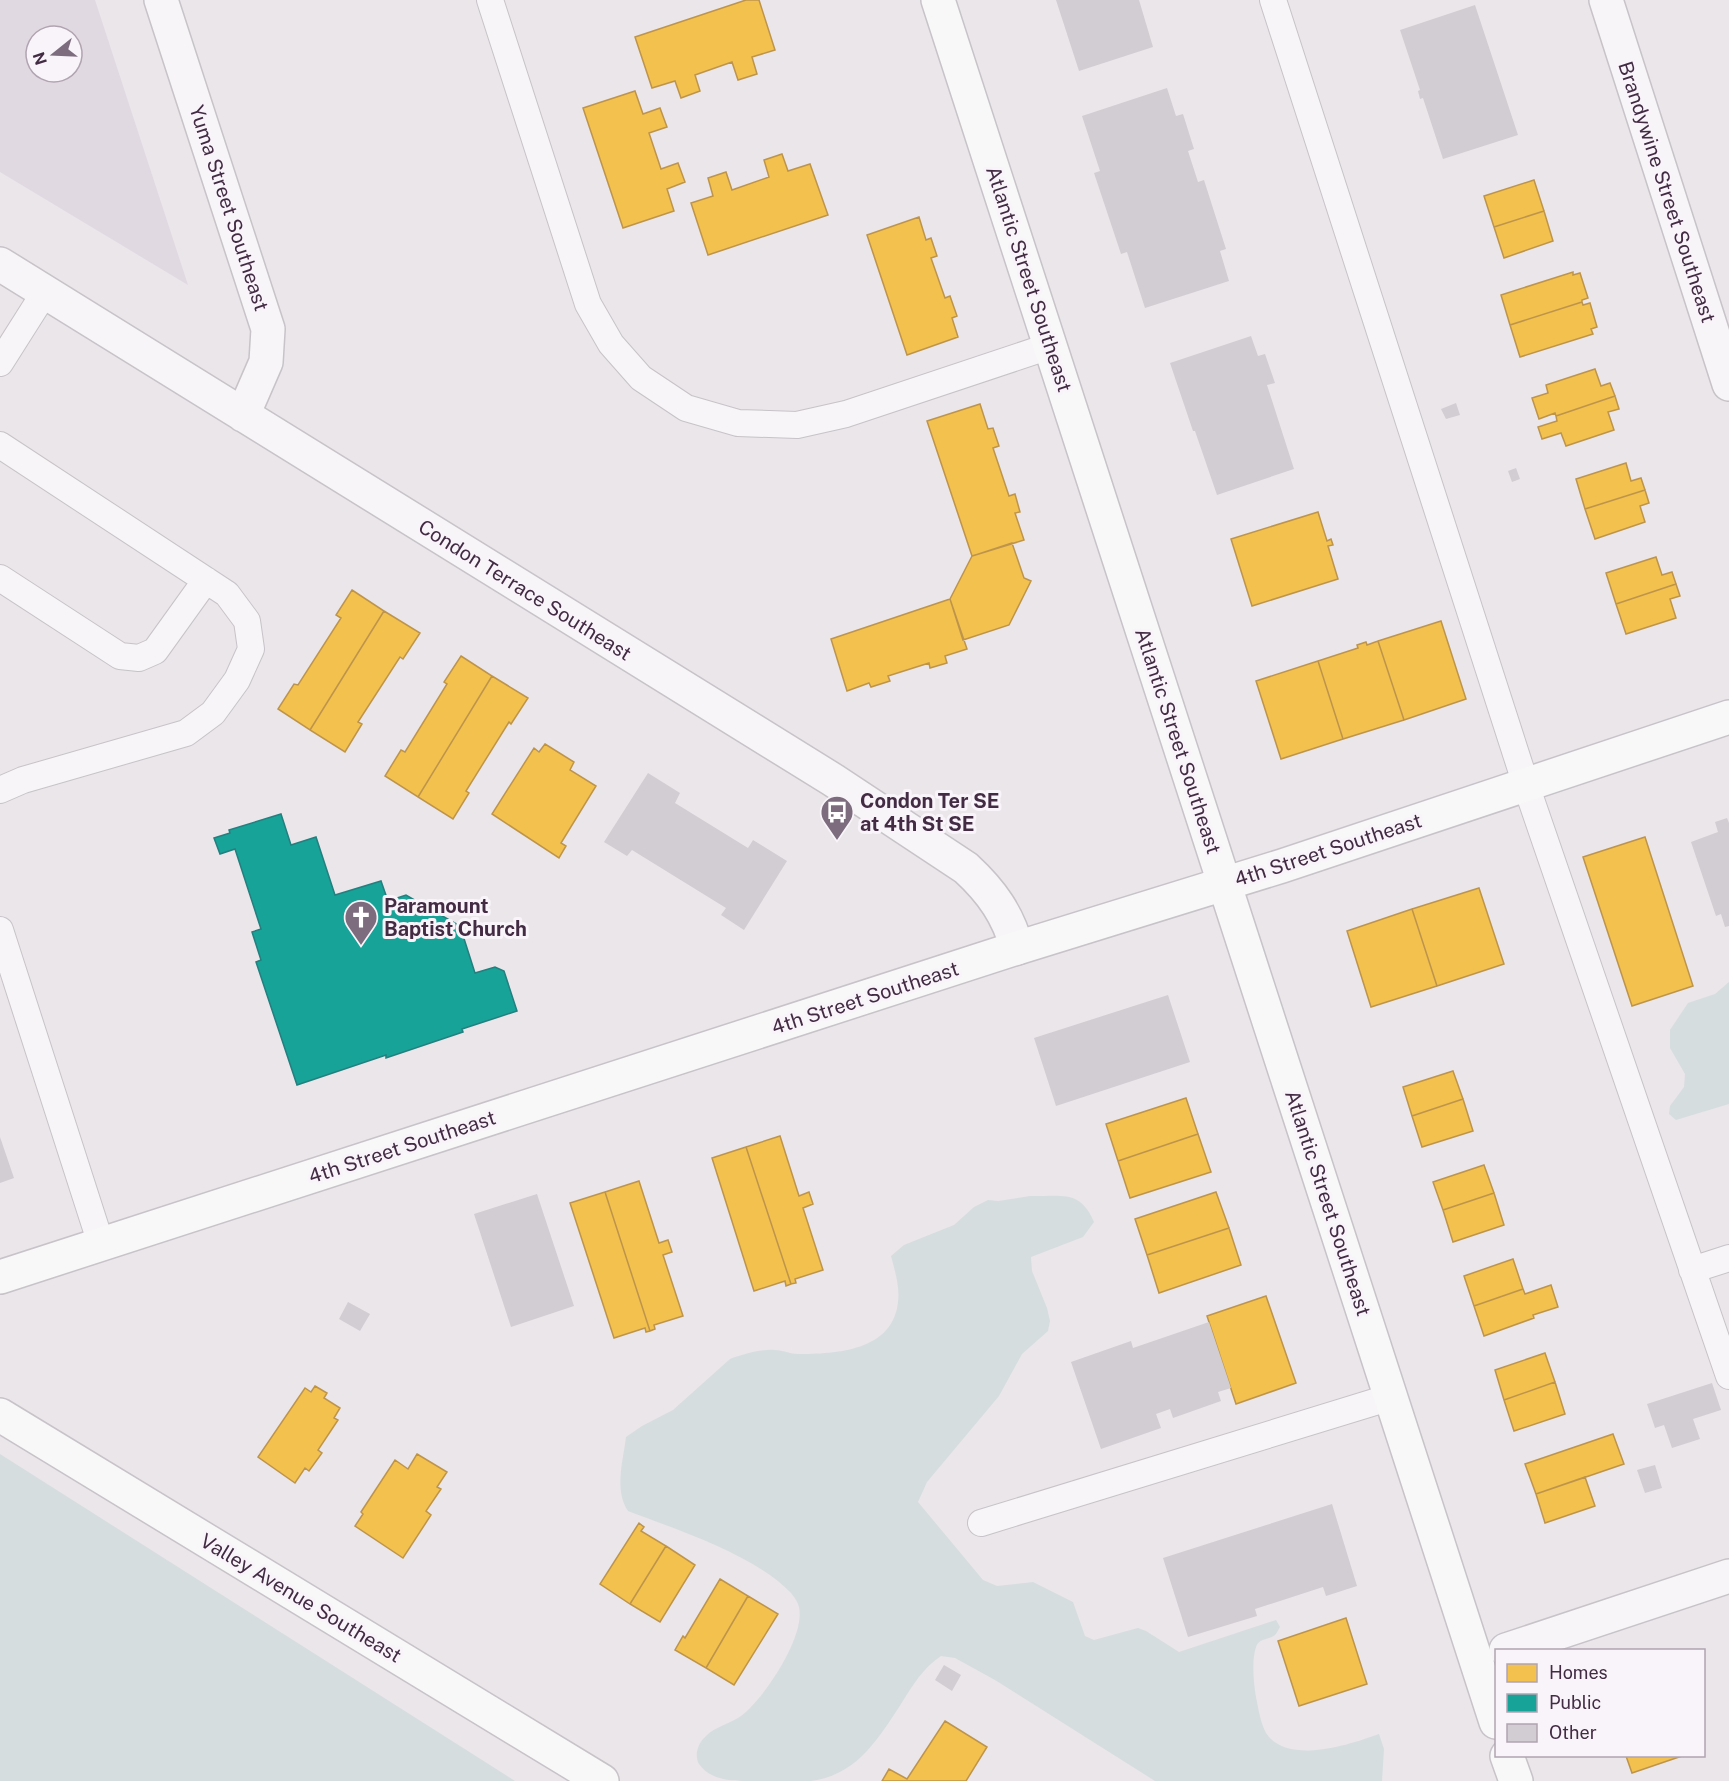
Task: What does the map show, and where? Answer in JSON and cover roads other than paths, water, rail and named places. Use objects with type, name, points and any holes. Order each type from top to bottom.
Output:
[{"type":"street","name":"Yuma Street Southeast","points":[[161,0],[268,329],[266,362],[243,415]]},
{"type":"street","name":"Atlantic Street Southeast","points":[[938,0],[1391,1397],[1493,1655],[1495,1688]]},
{"type":"street","name":"Brandywine Street Southeast","points":[[1606,0],[1729,384]]},
{"type":"street","name":"Condon Terrace Southeast","points":[[0,264],[823,774],[966,868],[1002,909],[1011,926],[1017,948]]},
{"type":"street","name":"4th Street Southeast","points":[[0,1277],[1017,948],[1225,884],[1729,717]]},
{"type":"street","name":"Valley Avenue Southeast","points":[[0,1415],[602,1781]]},
{"type":"street","points":[[1511,1649],[1729,1576]]},
{"type":"street","points":[[1508,1757],[1516,1781]]},
{"type":"lane","points":[[490,0],[588,304],[611,344],[641,378],[686,408],[738,423],[797,425],[846,414],[1050,345]]},
{"type":"lane","points":[[1273,0],[1526,785],[1729,1376]]},
{"type":"lane","points":[[0,363],[45,292]]},
{"type":"lane","points":[[0,445],[227,594],[248,621],[250,649],[237,680],[213,713],[186,734],[23,780],[0,790]]},
{"type":"lane","points":[[0,578],[120,656],[139,658],[155,651],[206,580]]},
{"type":"lane","points":[[0,930],[101,1244]]},
{"type":"lane","points":[[1692,1270],[1729,1258]]},
{"type":"lane","points":[[981,1523],[1391,1397]]},
{"type":"place","name":"Condon Ter SE at 4th St SE","points":[[837,841]]},
{"type":"place","name":"Paramount Baptist Church","points":[[361,946]]}]
